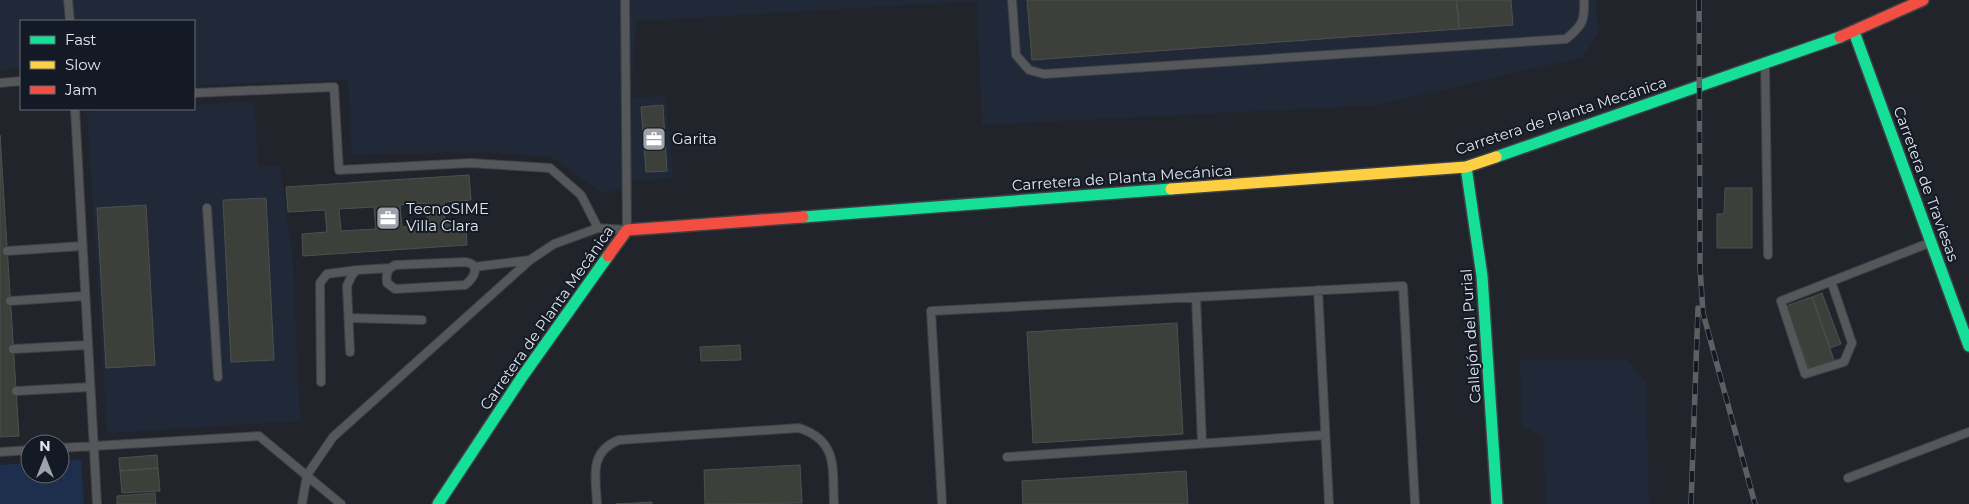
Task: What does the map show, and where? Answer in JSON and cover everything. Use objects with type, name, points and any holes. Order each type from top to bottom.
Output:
[{"type":"street","name":"Carretera de Planta Mecánica","points":[[438,504],[522,377],[627,230],[1466,167],[1854,32],[1923,0]]},
{"type":"street","name":"Carretera de Traviesas","points":[[1854,32],[1969,346]]},
{"type":"street","name":"Callejón del Purial","points":[[1466,167],[1482,276],[1497,504]]},
{"type":"lane","points":[[68,0],[70,20]]},
{"type":"lane","points":[[302,504],[307,475],[333,438],[530,260],[554,244],[598,228],[627,230],[625,0]]},
{"type":"lane","points":[[1012,0],[1016,55],[1029,70],[1044,74],[1566,40],[1578,29],[1585,16],[1584,0]]},
{"type":"lane","points":[[1765,63],[1768,255]]},
{"type":"lane","points":[[0,82],[20,81]]},
{"type":"lane","points":[[195,93],[334,88],[339,170],[470,163],[550,168],[581,195],[598,228]]},
{"type":"lane","points":[[74,110],[97,504]]},
{"type":"lane","points":[[206,208],[218,377]]},
{"type":"lane","points":[[1831,281],[1852,343],[1844,362],[1805,374],[1781,301],[1831,281],[1931,242]]},
{"type":"lane","points":[[7,250],[82,246]]},
{"type":"lane","points":[[474,267],[530,260]]},
{"type":"lane","points":[[321,382],[320,283],[327,274],[390,268],[395,265],[465,262],[470,262],[475,272],[472,279],[465,285],[395,289],[386,283],[386,275],[390,268]]},
{"type":"lane","points":[[350,352],[348,286],[352,275],[357,270]]},
{"type":"lane","points":[[942,504],[931,311],[1403,286],[1415,504]]},
{"type":"lane","points":[[1318,290],[1329,504]]},
{"type":"lane","points":[[10,302],[85,296]]},
{"type":"lane","points":[[1196,297],[1202,443]]},
{"type":"lane","points":[[348,318],[422,320]]},
{"type":"lane","points":[[13,350],[88,345]]},
{"type":"lane","points":[[16,391],[90,387]]},
{"type":"lane","points":[[598,504],[595,465],[599,454],[609,444],[619,440],[800,428],[814,433],[824,442],[831,453],[834,504]]},
{"type":"lane","points":[[1848,478],[1969,432]]},
{"type":"lane","points":[[1007,457],[1325,435]]},
{"type":"lane","points":[[70,447],[259,436],[341,504]]},
{"type":"lane","points":[[0,452],[20,451]]},
{"type":"shaded area","points":[[0,0],[1596,0],[1598,34],[1583,57],[1377,105],[982,125],[977,1],[636,21],[631,98],[666,96],[673,178],[634,181],[605,194],[550,156],[469,152],[352,155],[348,80],[195,85],[195,20],[20,20],[20,68],[0,70]]},
{"type":"shaded area","points":[[254,101],[258,167],[280,166],[293,262],[300,421],[107,433],[87,112],[195,110],[195,105]]},
{"type":"shaded area","points":[[1520,360],[1626,360],[1646,381],[1649,504],[1546,504],[1543,436],[1522,426]]},
{"type":"shaded area","points":[[81,460],[84,504],[0,504],[0,465],[20,464],[20,484],[70,484],[70,461]]},
{"type":"building","points":[[1027,0],[1456,0],[1459,29],[1032,60]]},
{"type":"building","points":[[1457,0],[1511,0],[1513,25],[1459,29]]},
{"type":"building","name":"Garita","points":[[663,105],[667,171],[646,172],[641,107]]},
{"type":"building","points":[[0,135],[19,436],[0,437]]},
{"type":"building","name":"TecnoSIME Villa Clara","points":[[469,175],[471,200],[444,202],[445,224],[466,223],[467,245],[303,256],[302,234],[327,232],[325,210],[288,212],[286,187]],"holes":[[[426,203],[428,225],[402,227],[400,205]],[[374,207],[376,229],[341,231],[339,209]]]},
{"type":"building","points":[[1725,188],[1752,188],[1752,248],[1717,248],[1717,214],[1724,214]]},
{"type":"building","points":[[266,198],[274,360],[231,362],[223,200]]},
{"type":"building","points":[[146,205],[155,365],[106,368],[97,208]]},
{"type":"building","points":[[1822,293],[1841,344],[1830,348],[1812,297]]},
{"type":"building","points":[[1812,297],[1834,360],[1809,369],[1786,306]]},
{"type":"building","points":[[1177,323],[1183,434],[1033,443],[1027,332]]},
{"type":"building","points":[[740,345],[741,360],[701,361],[700,347]]},
{"type":"building","points":[[157,455],[158,468],[120,471],[119,458]]},
{"type":"building","points":[[800,465],[802,503],[705,504],[704,470]]},
{"type":"building","points":[[158,468],[160,491],[122,493],[120,471]]},
{"type":"building","points":[[1186,471],[1188,504],[1023,504],[1022,481]]},
{"type":"building","points":[[155,493],[156,504],[117,504],[117,496]]},
{"type":"building","points":[[652,502],[652,504],[616,504]]},
{"type":"railway","points":[[1699,0],[1700,268],[1703,313],[1755,504]]},
{"type":"railway","points":[[1691,504],[1698,308]]},
{"type":"traffic: fast","points":[[1854,32],[1969,346]]},
{"type":"traffic: fast","points":[[1496,157],[1840,37]]},
{"type":"traffic: fast","points":[[1466,167],[1482,276],[1497,504]]},
{"type":"traffic: fast","points":[[803,217],[1171,189]]},
{"type":"traffic: fast","points":[[438,504],[522,377],[608,256]]},
{"type":"traffic: slow","points":[[1171,189],[1466,167],[1496,157]]},
{"type":"traffic: jam","points":[[1840,37],[1923,0]]},
{"type":"traffic: jam","points":[[608,256],[627,230],[803,217]]},
{"type":"place","name":"Garita","points":[[654,139]]},
{"type":"place","name":"TecnoSIME Villa Clara","points":[[388,218]]}]
